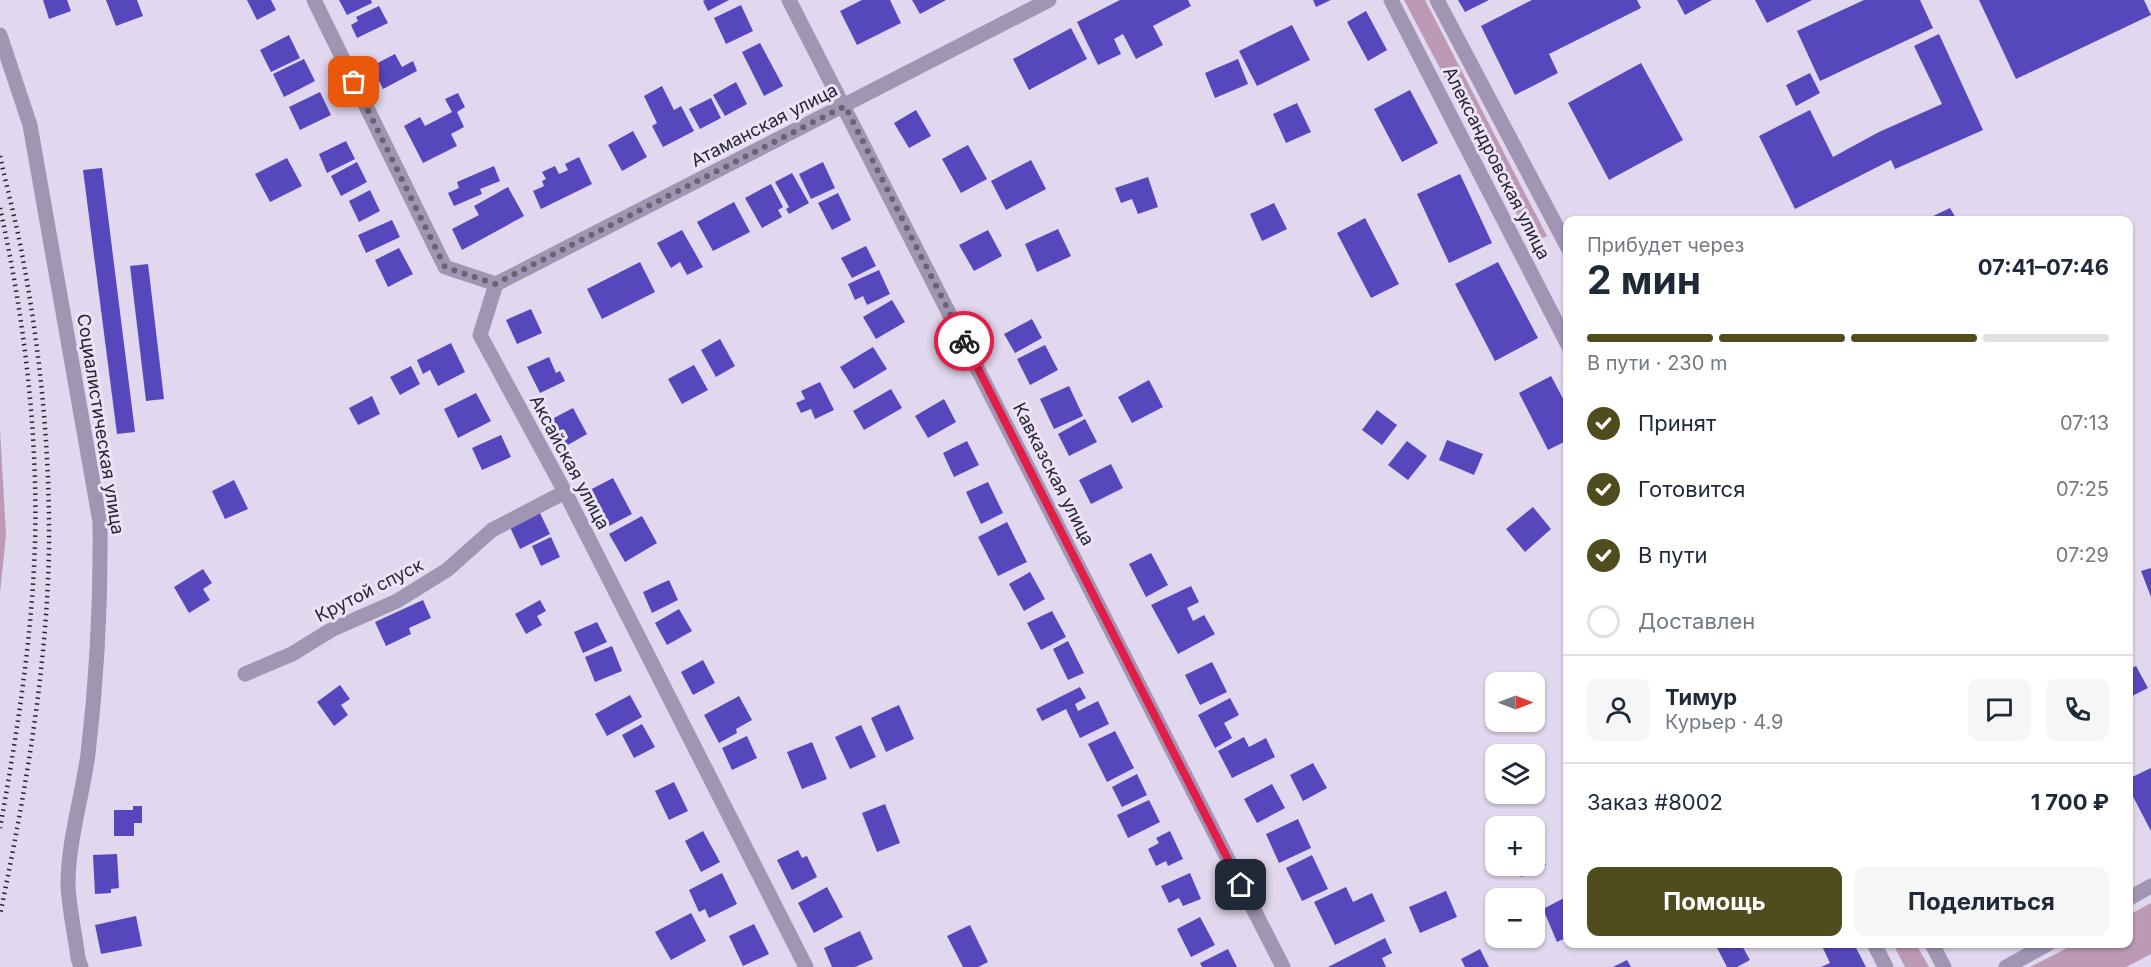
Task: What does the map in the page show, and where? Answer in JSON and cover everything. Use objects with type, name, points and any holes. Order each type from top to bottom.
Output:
[{"type":"street","points":[[314,0],[445,267],[495,284]]},
{"type":"street","name":"Кавказская улица","points":[[789,0],[1282,967]]},
{"type":"street","name":"Атаманская улица","points":[[495,284],[1049,0]]},
{"type":"street","name":"Александровская улица","points":[[1391,0],[1563,335]]},
{"type":"street","name":"Александровская улица","points":[[1437,0],[1563,239]]},
{"type":"street","name":"Социалистическая улица","points":[[0,35],[30,125],[100,522],[101,589],[98,661],[87,757],[74,829],[68,885],[81,967]]},
{"type":"street","name":"Аксайская улица","points":[[495,284],[480,335],[565,492],[806,967]]},
{"type":"street","name":"Крутой спуск","points":[[245,674],[292,654],[332,630],[396,601],[447,570],[492,530],[565,492]]},
{"type":"street","points":[[2133,896],[2151,886]]},
{"type":"street","points":[[1876,948],[1886,967]]},
{"type":"street","points":[[1934,948],[1944,967]]},
{"type":"street","points":[[2006,967],[2041,948]]},
{"type":"shaded area","points":[[1404,0],[1425,0],[1547,236],[1532,243]]},
{"type":"shaded area","points":[[0,430],[6,535],[0,593]]},
{"type":"shaded area","points":[[2151,903],[2151,954],[2126,967],[2030,967],[2067,948],[2133,948],[2133,913]]},
{"type":"shaded area","points":[[1895,948],[1918,948],[1929,967],[1905,967]]},
{"type":"building","points":[[43,0],[67,0],[71,11],[49,19]]},
{"type":"building","points":[[106,0],[137,0],[143,16],[116,26]]},
{"type":"building","points":[[247,0],[271,0],[276,10],[257,20]]},
{"type":"building","points":[[339,0],[371,0],[372,3],[347,15]]},
{"type":"building","points":[[729,0],[708,11],[703,1]]},
{"type":"building","points":[[862,0],[890,0],[901,23],[857,45],[840,11]]},
{"type":"building","points":[[912,0],[946,0],[920,14]]},
{"type":"building","points":[[1120,0],[1188,0],[1191,6],[1153,26],[1163,45],[1136,59],[1123,34],[1114,39],[1121,54],[1098,65],[1077,22]]},
{"type":"building","points":[[1313,0],[1331,0],[1316,7]]},
{"type":"building","points":[[1458,0],[1489,0],[1465,12]]},
{"type":"building","points":[[1532,0],[1637,0],[1641,8],[1549,54],[1558,73],[1515,95],[1481,26]]},
{"type":"building","points":[[1677,0],[1712,0],[1685,15]]},
{"type":"building","points":[[1755,0],[1812,0],[1767,23]]},
{"type":"building","points":[[1864,0],[1920,0],[1933,28],[1820,81],[1797,31]]},
{"type":"building","points":[[1979,0],[2144,0],[2151,15],[2016,79]]},
{"type":"building","points":[[741,5],[753,31],[726,44],[714,18]]},
{"type":"building","points":[[379,6],[388,23],[357,38],[351,25],[358,21],[356,17]]},
{"type":"building","points":[[1366,11],[1387,50],[1368,61],[1347,22]]},
{"type":"building","points":[[1292,25],[1310,60],[1257,86],[1239,51]]},
{"type":"building","points":[[1071,28],[1087,59],[1029,90],[1013,59]]},
{"type":"building","points":[[1939,34],[1983,130],[1895,169],[1891,160],[1795,209],[1759,136],[1810,110],[1833,157],[1879,132],[1942,104],[1914,46]]},
{"type":"building","points":[[289,35],[300,58],[271,72],[260,50]]},
{"type":"building","points":[[760,43],[783,86],[764,96],[742,52]]},
{"type":"building","points":[[395,54],[402,67],[413,61],[417,71],[383,89],[372,66]]},
{"type":"building","points":[[304,59],[315,81],[284,97],[273,74]]},
{"type":"building","points":[[1238,59],[1248,84],[1215,98],[1205,73]]},
{"type":"building","points":[[1641,63],[1683,140],[1609,180],[1568,103]]},
{"type":"building","points":[[1810,73],[1820,93],[1796,106],[1786,85]]},
{"type":"building","points":[[736,82],[747,104],[725,116],[713,95]]},
{"type":"building","points":[[662,86],[674,110],[681,106],[694,131],[663,147],[652,126],[657,123],[644,96]]},
{"type":"building","points":[[1410,90],[1438,143],[1402,162],[1374,109]]},
{"type":"building","points":[[320,92],[331,115],[300,130],[289,107]]},
{"type":"building","points":[[458,93],[465,107],[457,112],[464,127],[451,134],[457,146],[423,163],[404,126],[420,117],[425,126],[452,112],[445,99]]},
{"type":"building","points":[[711,98],[721,118],[700,129],[689,109]]},
{"type":"building","points":[[1297,103],[1311,132],[1286,143],[1273,114]]},
{"type":"building","points":[[916,110],[931,136],[909,148],[894,123]]},
{"type":"building","points":[[633,131],[647,157],[622,171],[608,145]]},
{"type":"building","points":[[346,141],[355,159],[327,173],[319,154]]},
{"type":"building","points":[[968,145],[987,179],[961,193],[942,159]]},
{"type":"building","points":[[579,157],[592,184],[541,209],[533,191],[544,186],[542,181],[546,179],[542,172],[555,166],[559,174],[568,170],[565,164]]},
{"type":"building","points":[[287,158],[302,186],[270,202],[255,174]]},
{"type":"building","points":[[1031,160],[1046,189],[1006,210],[991,181]]},
{"type":"building","points":[[357,162],[367,182],[341,196],[331,176]]},
{"type":"building","points":[[823,162],[835,188],[811,199],[799,174]]},
{"type":"building","points":[[494,166],[500,181],[480,189],[482,194],[454,206],[448,193],[459,188],[457,182]]},
{"type":"building","points":[[102,168],[135,432],[117,434],[83,170]]},
{"type":"building","points":[[792,173],[809,203],[789,214],[786,209],[789,207],[775,182]]},
{"type":"building","points":[[1460,174],[1492,243],[1449,263],[1417,194]]},
{"type":"building","points":[[1148,177],[1158,207],[1138,214],[1132,199],[1121,203],[1115,188]]},
{"type":"building","points":[[771,184],[783,207],[778,210],[782,217],[762,228],[745,198]]},
{"type":"building","points":[[508,187],[524,216],[462,250],[452,229],[479,215],[474,206]]},
{"type":"building","points":[[370,190],[380,211],[359,222],[349,201]]},
{"type":"building","points":[[838,193],[851,220],[832,230],[818,203]]},
{"type":"building","points":[[734,202],[750,232],[713,251],[697,222]]},
{"type":"building","points":[[1274,203],[1287,229],[1262,241],[1250,214]]},
{"type":"building","points":[[1950,208],[1955,216],[1933,216]]},
{"type":"building","points":[[1365,218],[1399,284],[1371,298],[1337,233]]},
{"type":"building","points":[[392,220],[400,237],[366,253],[358,235]]},
{"type":"building","points":[[1058,229],[1071,256],[1037,272],[1025,244]]},
{"type":"building","points":[[682,230],[703,267],[687,275],[680,262],[671,268],[657,243]]},
{"type":"building","points":[[988,230],[1002,256],[974,271],[959,245]]},
{"type":"building","points":[[866,246],[876,266],[852,278],[841,258]]},
{"type":"building","points":[[399,248],[413,274],[388,287],[375,260]]},
{"type":"building","points":[[640,262],[655,292],[602,319],[587,289]]},
{"type":"building","points":[[1498,262],[1538,338],[1495,361],[1455,284]]},
{"type":"building","points":[[148,264],[164,399],[146,401],[130,266]]},
{"type":"building","points":[[879,270],[890,294],[867,305],[863,296],[855,300],[848,284]]},
{"type":"building","points":[[892,300],[905,322],[876,339],[863,317]]},
{"type":"building","points":[[531,309],[542,333],[517,344],[506,320]]},
{"type":"building","points":[[1032,319],[1042,338],[1015,353],[1004,334]]},
{"type":"building","points":[[720,339],[735,366],[716,377],[701,350]]},
{"type":"building","points":[[451,343],[465,372],[438,386],[430,370],[423,374],[417,360]]},
{"type":"building","points":[[1045,345],[1058,370],[1030,385],[1017,359]]},
{"type":"building","points":[[873,347],[887,369],[854,389],[840,367]]},
{"type":"building","points":[[549,357],[556,373],[560,371],[565,381],[540,393],[527,367]]},
{"type":"building","points":[[694,365],[708,390],[682,404],[668,379]]},
{"type":"building","points":[[411,366],[420,384],[400,395],[390,377]]},
{"type":"building","points":[[1551,376],[1563,399],[1563,442],[1548,450],[1519,393]]},
{"type":"building","points":[[1149,380],[1163,407],[1132,423],[1118,397]]},
{"type":"building","points":[[820,382],[834,410],[815,419],[811,409],[801,413],[796,403],[805,399],[801,391]]},
{"type":"building","points":[[1069,386],[1083,416],[1054,429],[1040,399]]},
{"type":"building","points":[[891,389],[902,408],[864,430],[853,411]]},
{"type":"building","points":[[476,393],[491,421],[458,438],[444,409]]},
{"type":"building","points":[[372,396],[380,414],[358,425],[349,408]]},
{"type":"building","points":[[944,399],[956,422],[928,438],[915,416]]},
{"type":"building","points":[[573,408],[587,434],[566,446],[552,419]]},
{"type":"building","points":[[1377,410],[1397,425],[1382,445],[1362,430]]},
{"type":"building","points":[[1085,419],[1097,442],[1069,456],[1058,434]]},
{"type":"building","points":[[501,435],[511,457],[482,470],[472,448]]},
{"type":"building","points":[[1447,440],[1483,454],[1474,475],[1439,460]]},
{"type":"building","points":[[967,441],[979,465],[954,477],[943,453]]},
{"type":"building","points":[[1407,441],[1427,456],[1408,480],[1388,465]]},
{"type":"building","points":[[1111,464],[1123,488],[1091,504],[1079,480]]},
{"type":"building","points":[[613,478],[632,514],[609,526],[590,490]]},
{"type":"building","points":[[234,480],[248,509],[225,519],[212,491]]},
{"type":"building","points":[[988,482],[1003,513],[981,524],[966,492]]},
{"type":"building","points":[[1533,507],[1551,529],[1525,552],[1506,529]]},
{"type":"building","points":[[539,511],[550,534],[520,549],[509,525]]},
{"type":"building","points":[[642,516],[657,543],[625,562],[609,534]]},
{"type":"building","points":[[1007,522],[1027,562],[998,576],[978,537]]},
{"type":"building","points":[[551,537],[560,557],[541,566],[532,546]]},
{"type":"building","points":[[1151,553],[1168,585],[1146,597],[1129,564]]},
{"type":"building","points":[[2151,568],[2151,597],[2141,571]]},
{"type":"building","points":[[203,569],[212,583],[203,589],[210,600],[189,613],[174,587]]},
{"type":"building","points":[[1030,572],[1045,599],[1024,611],[1009,584]]},
{"type":"building","points":[[669,580],[678,600],[652,613],[643,592]]},
{"type":"building","points":[[1191,586],[1199,602],[1187,608],[1193,621],[1204,615],[1215,634],[1178,654],[1151,605]]},
{"type":"building","points":[[423,600],[431,618],[409,628],[411,634],[386,646],[375,622]]},
{"type":"building","points":[[540,600],[546,611],[537,616],[542,625],[526,634],[515,614]]},
{"type":"building","points":[[679,609],[692,631],[667,645],[655,623]]},
{"type":"building","points":[[1052,611],[1066,637],[1041,650],[1027,623]]},
{"type":"building","points":[[597,622],[607,642],[583,653],[574,632]]},
{"type":"building","points":[[1068,641],[1084,673],[1068,680],[1053,649]]},
{"type":"building","points":[[612,646],[622,671],[595,682],[585,657]]},
{"type":"building","points":[[703,660],[715,683],[693,695],[681,672]]},
{"type":"building","points":[[1212,662],[1227,692],[1200,705],[1185,675]]},
{"type":"building","points":[[2136,666],[2148,688],[2133,696],[2133,668]]},
{"type":"building","points":[[340,685],[350,699],[341,705],[348,715],[334,726],[317,702]]},
{"type":"building","points":[[1080,687],[1086,698],[1075,704],[1078,711],[1098,701],[1109,724],[1080,738],[1066,709],[1042,721],[1036,709]]},
{"type":"building","points":[[630,695],[642,717],[607,736],[595,714]]},
{"type":"building","points":[[739,696],[752,720],[736,729],[737,733],[719,743],[704,715]]},
{"type":"building","points":[[1230,698],[1239,715],[1224,723],[1232,738],[1215,748],[1198,715]]},
{"type":"building","points":[[899,705],[914,739],[886,752],[871,718]]},
{"type":"building","points":[[642,724],[655,747],[634,758],[622,735]]},
{"type":"building","points":[[861,725],[876,757],[850,769],[835,737]]},
{"type":"building","points":[[1115,731],[1134,768],[1107,782],[1088,744]]},
{"type":"building","points":[[747,736],[757,758],[732,770],[722,748]]},
{"type":"building","points":[[1244,737],[1249,747],[1266,738],[1275,757],[1232,778],[1218,751]]},
{"type":"building","points":[[812,742],[827,779],[802,789],[787,752]]},
{"type":"building","points":[[1313,763],[1327,788],[1303,801],[1290,775]]},
{"type":"building","points":[[2151,768],[2151,831],[2133,797],[2133,777]]},
{"type":"building","points":[[1137,774],[1147,795],[1122,807],[1112,787]]},
{"type":"building","points":[[674,782],[688,811],[669,820],[655,791]]},
{"type":"building","points":[[1272,784],[1285,808],[1257,823],[1244,799]]},
{"type":"building","points":[[1149,800],[1160,822],[1128,838],[1117,815]]},
{"type":"building","points":[[885,804],[900,843],[877,852],[862,813]]},
{"type":"building","points":[[133,806],[142,806],[142,823],[134,823],[134,836],[114,836],[114,810],[133,810]]},
{"type":"building","points":[[1298,819],[1311,848],[1279,863],[1266,834]]},
{"type":"building","points":[[703,831],[720,862],[701,872],[685,841]]},
{"type":"building","points":[[1170,831],[1183,859],[1168,866],[1166,861],[1156,866],[1148,849],[1159,843],[1156,838]]},
{"type":"building","points":[[798,850],[802,858],[807,856],[817,877],[792,890],[777,860]]},
{"type":"building","points":[[117,854],[119,888],[111,889],[111,893],[95,894],[93,855]]},
{"type":"building","points":[[1312,855],[1328,889],[1302,901],[1286,868]]},
{"type":"building","points":[[722,873],[737,904],[709,918],[705,909],[699,912],[689,890]]},
{"type":"building","points":[[1190,873],[1201,899],[1183,906],[1179,898],[1169,903],[1161,886]]},
{"type":"building","points":[[827,887],[843,917],[814,933],[798,903]]},
{"type":"building","points":[[1346,887],[1353,902],[1372,893],[1385,921],[1335,945],[1314,902]]},
{"type":"building","points":[[1446,891],[1457,917],[1420,933],[1409,907]]},
{"type":"building","points":[[1563,899],[1563,939],[1557,942],[1545,914],[1545,908]]},
{"type":"building","points":[[691,913],[706,941],[671,960],[655,932]]},
{"type":"building","points":[[136,916],[142,946],[101,954],[95,925]]},
{"type":"building","points":[[1200,917],[1215,945],[1191,957],[1177,929]]},
{"type":"building","points":[[754,924],[769,954],[743,966],[729,936]]},
{"type":"building","points":[[970,925],[988,962],[978,967],[963,967],[947,936]]},
{"type":"building","points":[[860,931],[873,959],[855,967],[832,967],[824,948]]},
{"type":"building","points":[[1385,938],[1392,953],[1382,958],[1386,967],[1328,967]]},
{"type":"building","points":[[1717,948],[1743,948],[1750,960],[1737,967],[1727,967]]},
{"type":"building","points":[[1823,948],[1856,948],[1866,967],[1821,967],[1830,963]]},
{"type":"building","points":[[1228,949],[1237,967],[1202,967],[1200,963]]},
{"type":"building","points":[[1480,949],[1489,967],[1465,967],[1461,959]]},
{"type":"building","points":[[1627,960],[1631,967],[1613,967]]},
{"type":"railway","points":[[0,156],[17,229],[34,326],[46,436],[49,510],[47,593],[39,686],[18,824],[0,915]]},
{"type":"railway","points":[[0,208],[9,249],[28,374],[35,501],[35,543],[27,651],[18,722],[0,828]]},
{"type":"way so far","points":[[354,82],[445,267],[495,284],[845,106],[964,341]]},
{"type":"route","points":[[964,341],[1241,885]]}]
